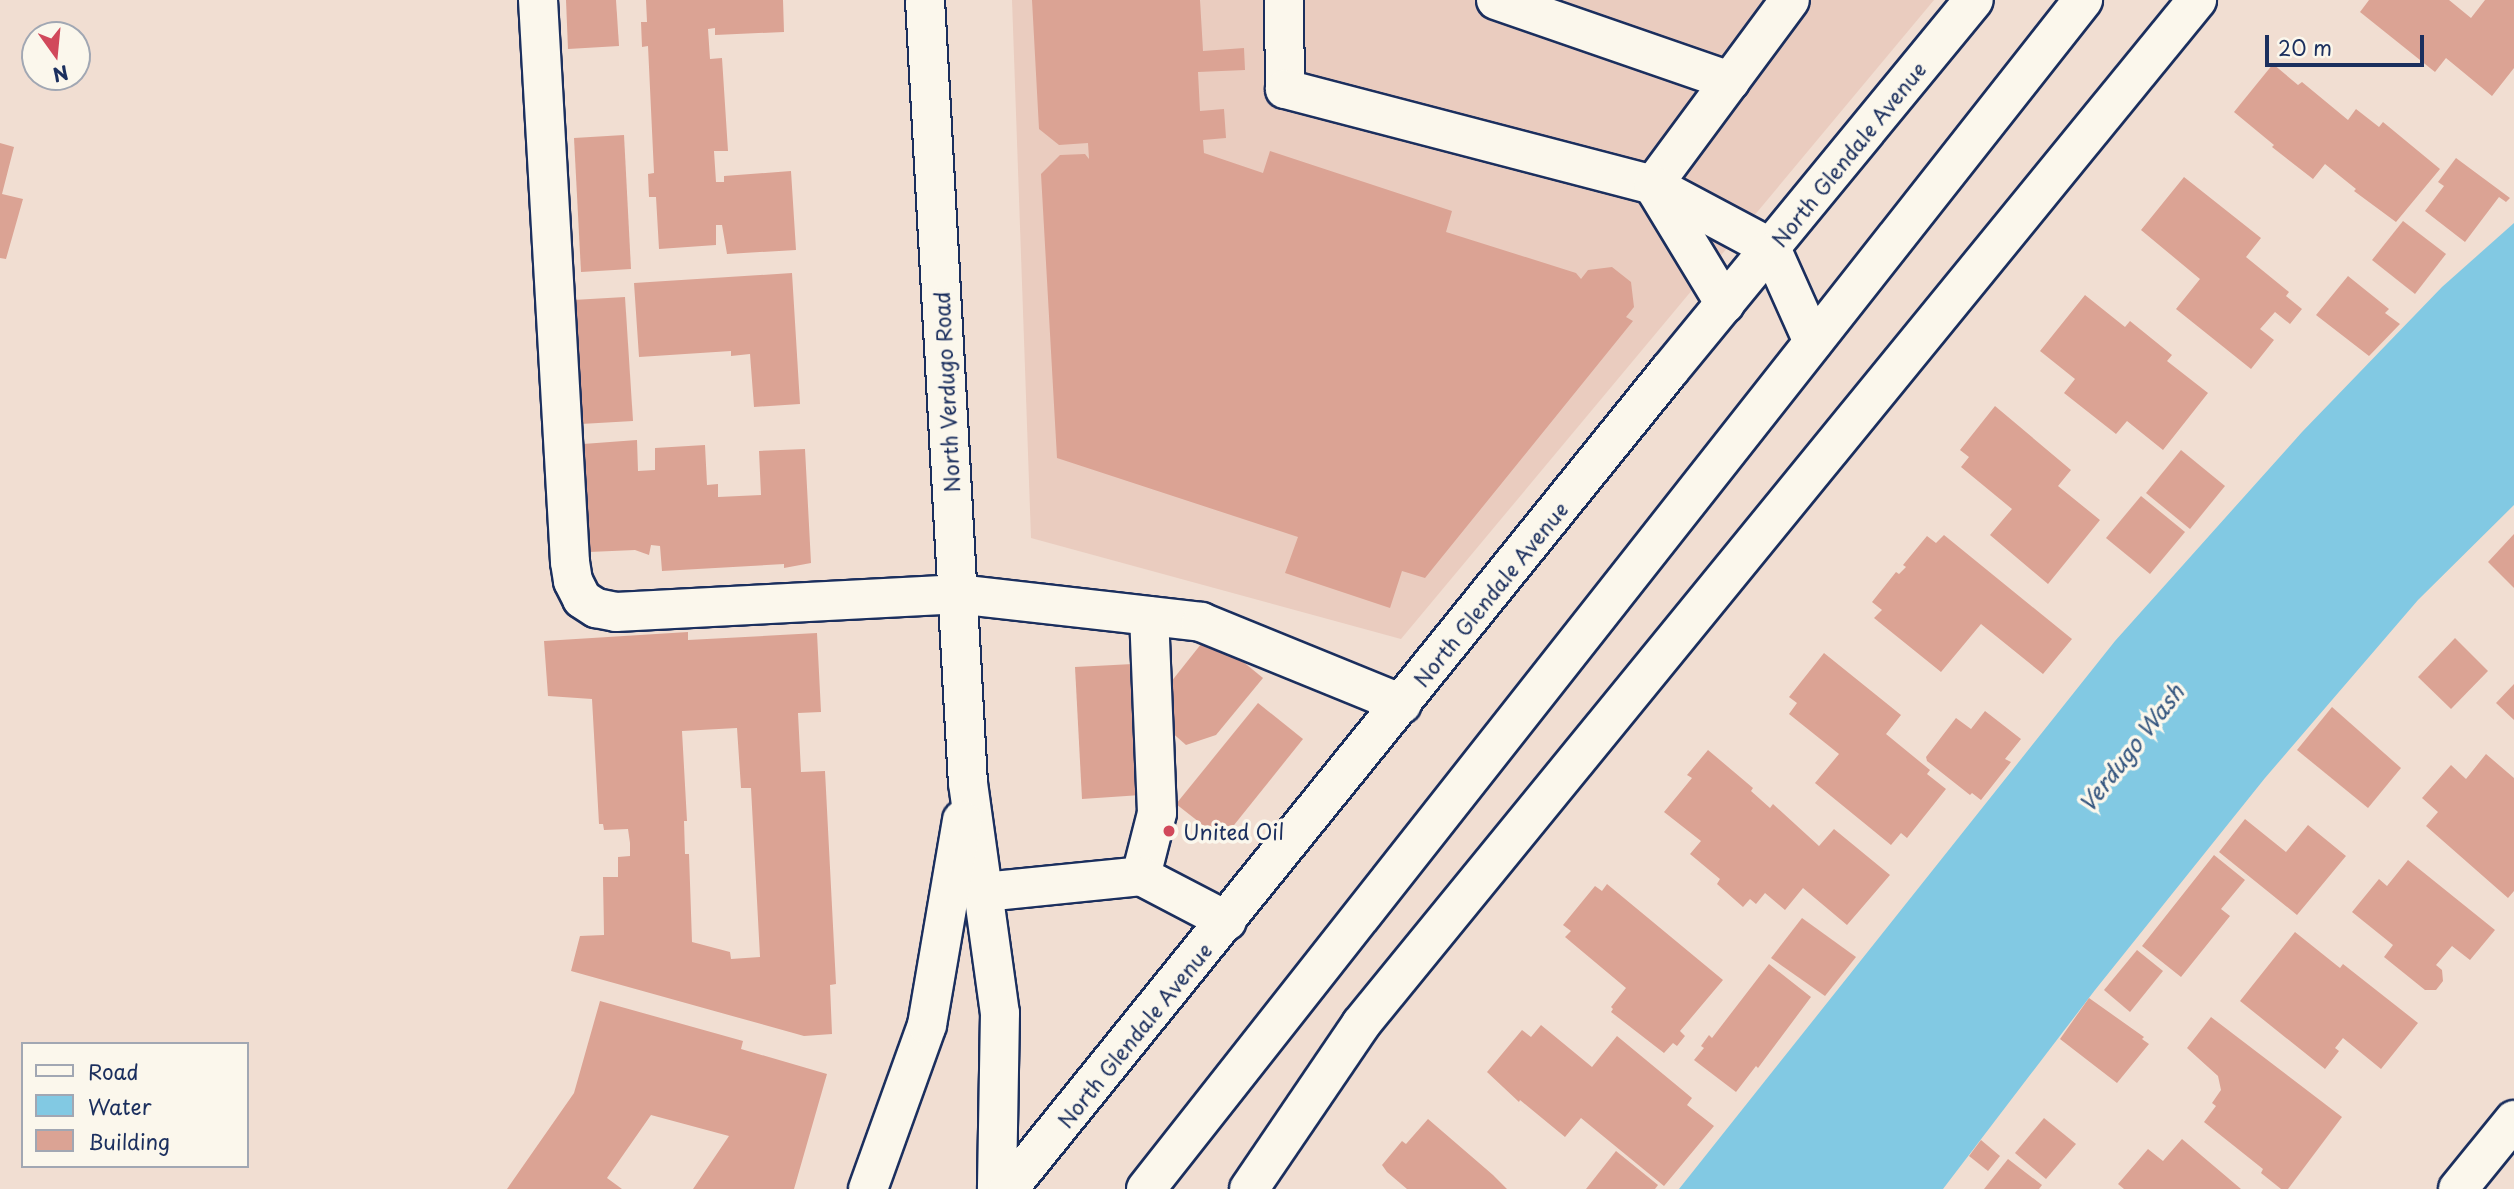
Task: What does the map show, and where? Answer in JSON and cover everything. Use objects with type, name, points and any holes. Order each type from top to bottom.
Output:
[{"type":"main road","points":[[538,0],[570,562],[573,582],[582,599],[596,608],[615,612],[957,594],[1202,622],[1402,704]]},
{"type":"main road","name":"North Verdugo Road","points":[[925,0],[968,783],[1000,1013],[997,1189]]},
{"type":"main road","points":[[1284,0],[1285,89],[1653,185],[1771,248],[1813,342]]},
{"type":"main road","points":[[1496,0],[1730,81]]},
{"type":"main road","points":[[1653,185],[1790,0]]},
{"type":"main road","name":"North Glendale Avenue","points":[[1008,1189],[1974,0]]},
{"type":"main road","points":[[1146,1189],[2083,0]]},
{"type":"main road","points":[[1249,1189],[1361,1024],[2197,0]]},
{"type":"main road","points":[[1653,185],[1725,304]]},
{"type":"main road","points":[[1141,876],[1157,813],[1149,616]]},
{"type":"main road","name":"North Verdugo Road","points":[[868,1189],[927,1025],[968,783]]},
{"type":"main road","points":[[984,892],[1141,876],[1227,922]]},
{"type":"main road","points":[[2458,1189],[2514,1120]]},
{"type":"shaded area","points":[[1012,0],[1934,0],[1401,639],[1031,538]]},
{"type":"water","name":"Verdugo Wash","points":[[2514,223],[2514,505],[2418,600],[2265,778],[2095,990],[1943,1189],[1679,1189],[2115,641],[2302,432],[2442,287]]},
{"type":"building","points":[[566,0],[616,0],[619,46],[568,49]]},
{"type":"building","points":[[646,0],[783,0],[784,32],[715,35],[715,28],[708,29],[710,59],[722,58],[728,151],[714,151],[716,182],[724,182],[724,176],[791,171],[796,250],[727,254],[722,225],[716,225],[716,245],[659,249],[656,197],[649,197],[648,174],[654,173],[648,46],[642,47],[641,22],[647,22]]},
{"type":"building","points":[[1032,0],[1200,0],[1203,51],[1244,48],[1245,70],[1198,72],[1200,111],[1224,109],[1226,138],[1203,140],[1204,153],[1263,173],[1270,151],[1452,211],[1446,232],[1576,273],[1581,279],[1588,270],[1612,267],[1631,282],[1634,307],[1626,317],[1633,321],[1425,578],[1402,571],[1390,608],[1285,573],[1298,537],[1057,458],[1041,174],[1060,155],[1085,154],[1089,159],[1088,143],[1059,145],[1039,129]]},
{"type":"building","points":[[2369,0],[2449,0],[2471,18],[2485,0],[2514,0],[2514,68],[2492,96],[2446,58],[2435,72],[2360,12]]},
{"type":"building","points":[[2273,64],[2298,85],[2302,82],[2348,120],[2356,109],[2379,127],[2383,122],[2440,169],[2396,222],[2354,191],[2356,189],[2325,164],[2313,179],[2272,147],[2274,145],[2234,112]]},
{"type":"building","points":[[624,135],[631,269],[581,272],[574,138]]},
{"type":"building","points":[[0,143],[14,147],[2,194],[23,199],[6,259],[0,258]]},
{"type":"building","points":[[2456,158],[2510,198],[2506,202],[2499,197],[2465,242],[2425,211],[2444,186],[2438,182]]},
{"type":"building","points":[[2184,177],[2261,238],[2246,257],[2289,292],[2286,296],[2302,309],[2290,324],[2275,312],[2260,329],[2274,340],[2251,369],[2176,309],[2200,279],[2141,230]]},
{"type":"building","points":[[2403,221],[2446,254],[2415,294],[2372,260]]},
{"type":"building","points":[[792,273],[800,404],[754,407],[750,354],[731,356],[731,351],[639,357],[634,283]]},
{"type":"building","points":[[2348,276],[2389,309],[2385,313],[2400,324],[2369,356],[2316,315]]},
{"type":"building","points":[[2085,295],[2125,327],[2130,321],[2172,355],[2167,361],[2208,393],[2163,450],[2127,421],[2116,434],[2064,393],[2075,379],[2040,351]]},
{"type":"building","points":[[625,297],[633,421],[581,424],[573,300]]},
{"type":"building","points":[[1995,406],[2071,470],[2058,486],[2100,520],[2048,584],[1990,535],[2012,509],[1961,467],[1969,457],[1960,450]]},
{"type":"building","points":[[637,440],[638,471],[655,470],[655,448],[705,445],[707,485],[718,484],[718,497],[761,495],[759,451],[805,449],[811,563],[784,568],[784,564],[662,571],[660,546],[651,545],[649,555],[635,550],[589,552],[583,444]]},
{"type":"building","points":[[2181,450],[2225,486],[2190,529],[2146,493]]},
{"type":"building","points":[[2141,496],[2185,532],[2150,574],[2106,538]]},
{"type":"building","points":[[2514,534],[2514,588],[2488,562]]},
{"type":"building","points":[[1944,535],[2072,639],[2043,674],[1981,624],[1941,672],[1874,618],[1882,610],[1872,602],[1896,572],[1899,574],[1906,567],[1903,565],[1927,536],[1936,543]]},
{"type":"building","points":[[688,632],[688,640],[817,633],[821,712],[798,713],[801,772],[825,771],[836,984],[830,985],[832,1034],[804,1036],[571,971],[580,936],[604,935],[603,877],[618,877],[618,857],[630,856],[630,843],[628,829],[604,830],[603,824],[599,824],[592,699],[548,696],[544,641]],"holes":[[[737,728],[741,788],[751,788],[760,957],[731,959],[730,952],[692,942],[689,854],[685,854],[684,821],[687,821],[682,731]]]},
{"type":"building","points":[[1209,634],[1263,678],[1216,735],[1186,745],[1161,723],[1163,692]]},
{"type":"building","points":[[2455,638],[2488,671],[2451,709],[2418,677]]},
{"type":"building","points":[[1824,653],[1901,715],[1886,734],[1930,770],[1927,774],[1946,789],[1907,838],[1901,833],[1891,845],[1815,783],[1839,754],[1789,714],[1797,703],[1789,697]]},
{"type":"building","points":[[1133,664],[1141,795],[1082,799],[1075,667]]},
{"type":"building","points":[[2514,684],[2514,720],[2496,703]]},
{"type":"building","points":[[1258,703],[1303,739],[1222,840],[1176,804]]},
{"type":"building","points":[[2332,707],[2401,768],[2368,808],[2297,750]]},
{"type":"building","points":[[1985,711],[2021,739],[2005,759],[2011,762],[1981,800],[1972,793],[1970,795],[1927,761],[1926,757],[1956,718],[1971,729]]},
{"type":"building","points":[[1708,750],[1753,788],[1751,791],[1770,808],[1773,804],[1819,846],[1834,829],[1890,875],[1847,925],[1803,888],[1785,910],[1765,893],[1756,904],[1750,899],[1743,907],[1717,884],[1720,879],[1690,854],[1701,841],[1664,812],[1692,778],[1687,775]]},
{"type":"building","points":[[2486,754],[2514,778],[2514,891],[2508,898],[2426,826],[2438,812],[2422,798],[2451,765],[2466,779]]},
{"type":"building","points":[[2245,819],[2286,852],[2308,825],[2346,856],[2297,915],[2219,852]]},
{"type":"building","points":[[2214,855],[2245,880],[2221,909],[2230,916],[2181,977],[2142,946]]},
{"type":"building","points":[[2408,860],[2495,930],[2470,960],[2452,946],[2436,965],[2442,970],[2443,981],[2436,990],[2425,990],[2384,957],[2393,945],[2352,912],[2379,879],[2387,886]]},
{"type":"building","points":[[1607,884],[1723,980],[1680,1031],[1685,1036],[1677,1046],[1673,1043],[1664,1053],[1611,1012],[1611,1007],[1626,988],[1565,937],[1571,931],[1563,925],[1595,886],[1602,891]]},
{"type":"building","points":[[1802,918],[1856,957],[1825,996],[1771,958]]},
{"type":"building","points":[[2295,932],[2340,968],[2343,964],[2418,1023],[2381,1069],[2343,1038],[2335,1048],[2339,1051],[2325,1069],[2240,1001]]},
{"type":"building","points":[[2137,950],[2163,971],[2130,1012],[2104,990]]},
{"type":"building","points":[[1769,964],[1811,997],[1758,1068],[1756,1066],[1736,1092],[1694,1060],[1704,1048],[1701,1046],[1709,1035],[1712,1038]]},
{"type":"building","points":[[2089,998],[2144,1037],[2142,1039],[2149,1044],[2117,1083],[2060,1039]]},
{"type":"building","points":[[600,1001],[743,1041],[741,1049],[827,1074],[794,1189],[693,1189],[729,1136],[651,1115],[607,1178],[622,1189],[507,1189],[574,1093]]},
{"type":"building","points":[[2211,1017],[2342,1117],[2288,1189],[2281,1189],[2261,1173],[2263,1169],[2204,1122],[2216,1106],[2212,1103],[2221,1090],[2218,1076],[2187,1048]]},
{"type":"building","points":[[1541,1025],[1592,1067],[1617,1036],[1692,1098],[1687,1105],[1714,1126],[1664,1186],[1581,1118],[1565,1137],[1520,1100],[1519,1102],[1487,1072],[1522,1030],[1531,1037]]},
{"type":"building","points":[[2044,1118],[2076,1144],[2046,1179],[2015,1153]]},
{"type":"building","points":[[1428,1119],[1507,1189],[1407,1189],[1387,1172],[1382,1165],[1402,1141],[1406,1144]]},
{"type":"building","points":[[2182,1139],[2241,1189],[2124,1189],[2118,1184],[2148,1149],[2163,1161]]},
{"type":"building","points":[[1981,1140],[2000,1156],[1988,1171],[1969,1156]]},
{"type":"building","points":[[1616,1151],[1658,1185],[1655,1189],[1586,1189]]},
{"type":"building","points":[[2008,1159],[2042,1185],[2039,1189],[1984,1189]]},
{"type":"place","name":"United Oil","points":[[1169,831]]}]
